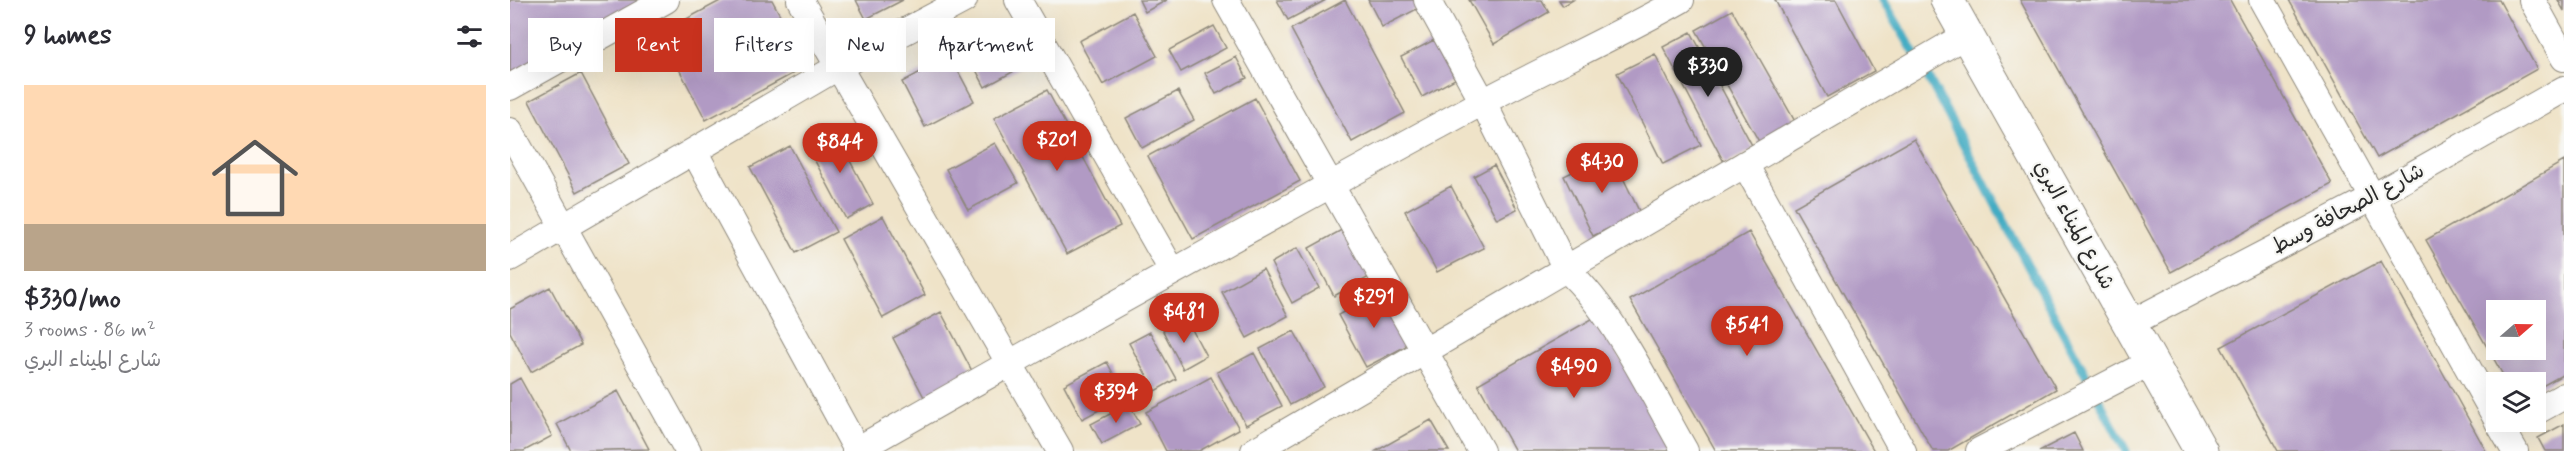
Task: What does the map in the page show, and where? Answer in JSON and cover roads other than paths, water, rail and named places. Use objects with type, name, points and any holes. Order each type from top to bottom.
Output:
[{"type":"highway","name":"شارع الميناء البري","points":[[1947,0],[2201,451]]},
{"type":"street","points":[[510,87],[666,0]]},
{"type":"street","points":[[800,0],[826,46]]},
{"type":"street","points":[[906,31],[964,0]]},
{"type":"street","points":[[1018,0],[1173,272]]},
{"type":"street","points":[[1226,0],[1481,451]]},
{"type":"street","points":[[1427,0],[1483,102],[1566,269],[1585,286],[1606,315],[1685,451]]},
{"type":"street","points":[[694,151],[856,450],[1330,184],[1654,7],[1681,0]]},
{"type":"street","points":[[2262,0],[2486,393]]},
{"type":"street","points":[[2532,0],[2564,58]]},
{"type":"street","points":[[1266,448],[1426,351],[1966,35]]},
{"type":"street","points":[[510,258],[829,72]]},
{"type":"street","points":[[841,72],[1060,451]]},
{"type":"street","name":"شارع الصحافة وسط","points":[[2129,324],[2373,197],[2564,89]]},
{"type":"street","points":[[510,131],[688,451]]},
{"type":"street","points":[[1745,164],[1903,451]]},
{"type":"street","points":[[1979,451],[2151,362]]},
{"type":"street","points":[[2546,406],[2564,396]]},
{"type":"waterway","points":[[1883,0],[1920,62],[2126,451]]}]
